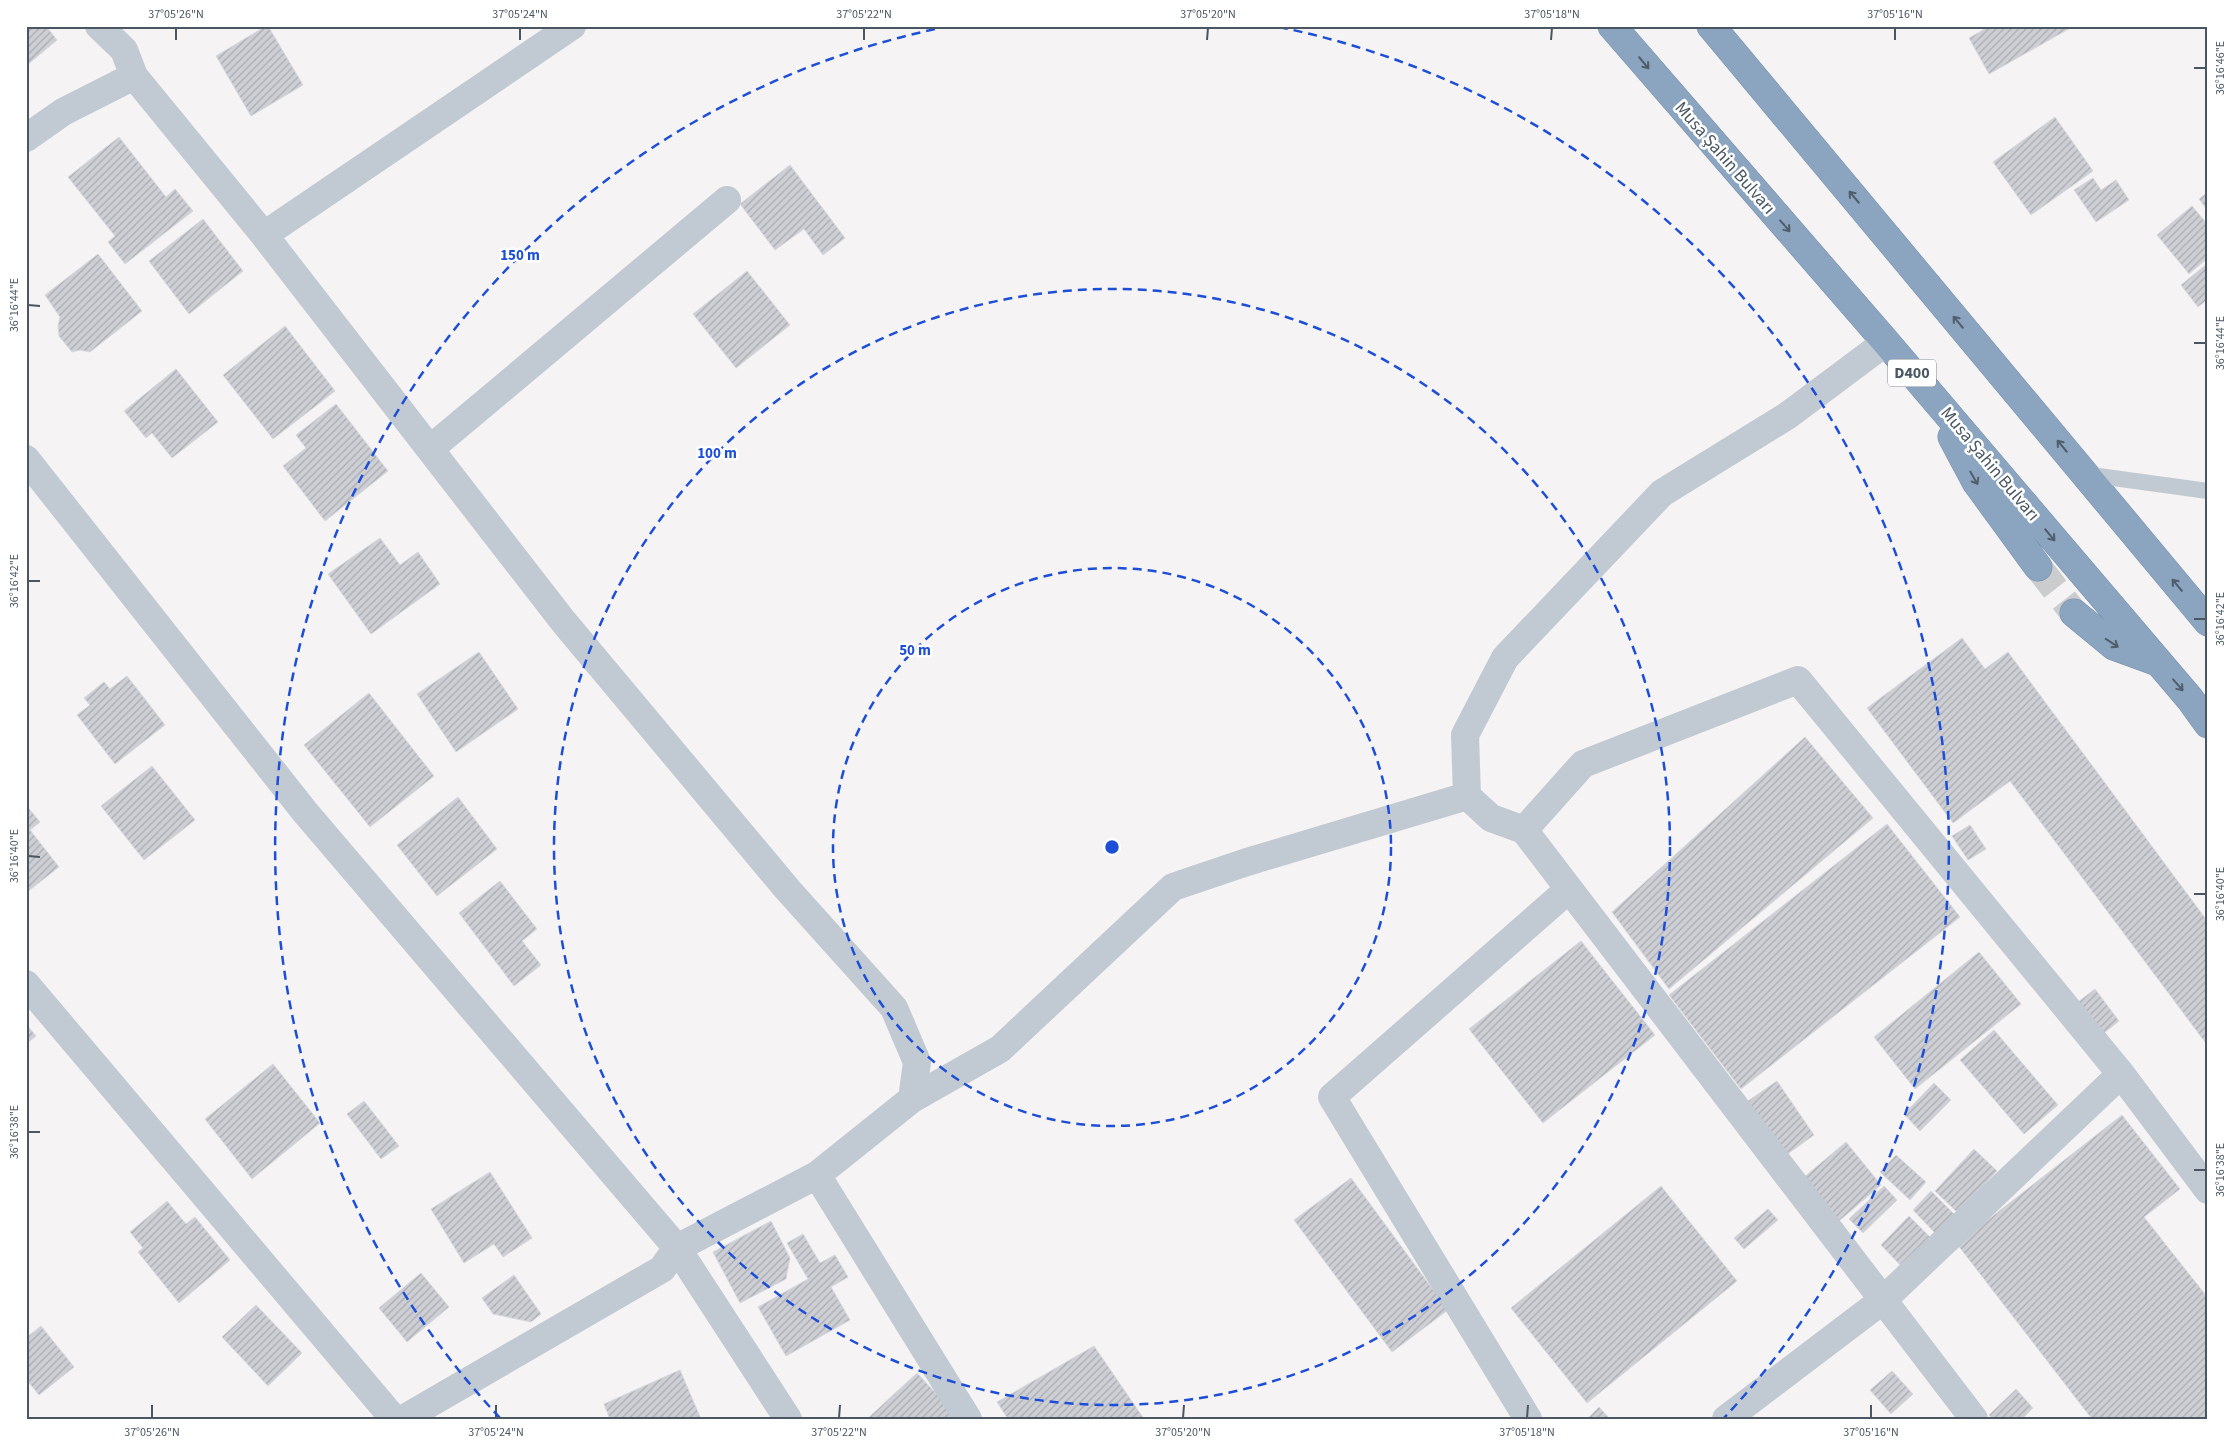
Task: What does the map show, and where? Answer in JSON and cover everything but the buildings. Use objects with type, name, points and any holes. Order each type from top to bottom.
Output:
[{"type":"highway","name":"Musa Şahin Bulvarı","points":[[1612,26],[1886,342],[2158,662],[2208,724]]},
{"type":"highway","points":[[1711,26],[2208,622]]},
{"type":"highway","points":[[1926,389],[1976,482],[2038,567]]},
{"type":"highway","points":[[2074,613],[2114,646],[2158,662]]},
{"type":"street","points":[[99,26],[124,50],[134,76],[264,236],[563,621],[788,890],[894,1008],[916,1062],[912,1099]]},
{"type":"street","points":[[264,236],[572,26]]},
{"type":"street","points":[[26,138],[63,112],[134,76]]},
{"type":"street","points":[[430,449],[727,200]]},
{"type":"street","points":[[1886,342],[1787,416],[1662,494],[1506,658],[1464,735],[1467,796],[1491,818],[1524,830],[1974,1419]]},
{"type":"street","points":[[26,459],[305,812],[677,1248],[788,1419]]},
{"type":"street","points":[[1524,830],[1583,764],[1798,680],[2121,1074],[2208,1190]]},
{"type":"street","points":[[403,1419],[662,1269],[677,1248],[817,1176],[912,1099],[1000,1049],[1173,887],[1247,862],[1467,796]]},
{"type":"street","points":[[1528,1419],[1332,1097],[1568,890]]},
{"type":"street","points":[[26,984],[394,1419]]},
{"type":"street","points":[[1726,1419],[1883,1300],[2121,1074]]},
{"type":"street","points":[[817,1176],[968,1419]]},
{"type":"lane","points":[[2084,474],[2208,492]]},
{"type":"tunnel","points":[[2038,567],[2074,613]]}]
